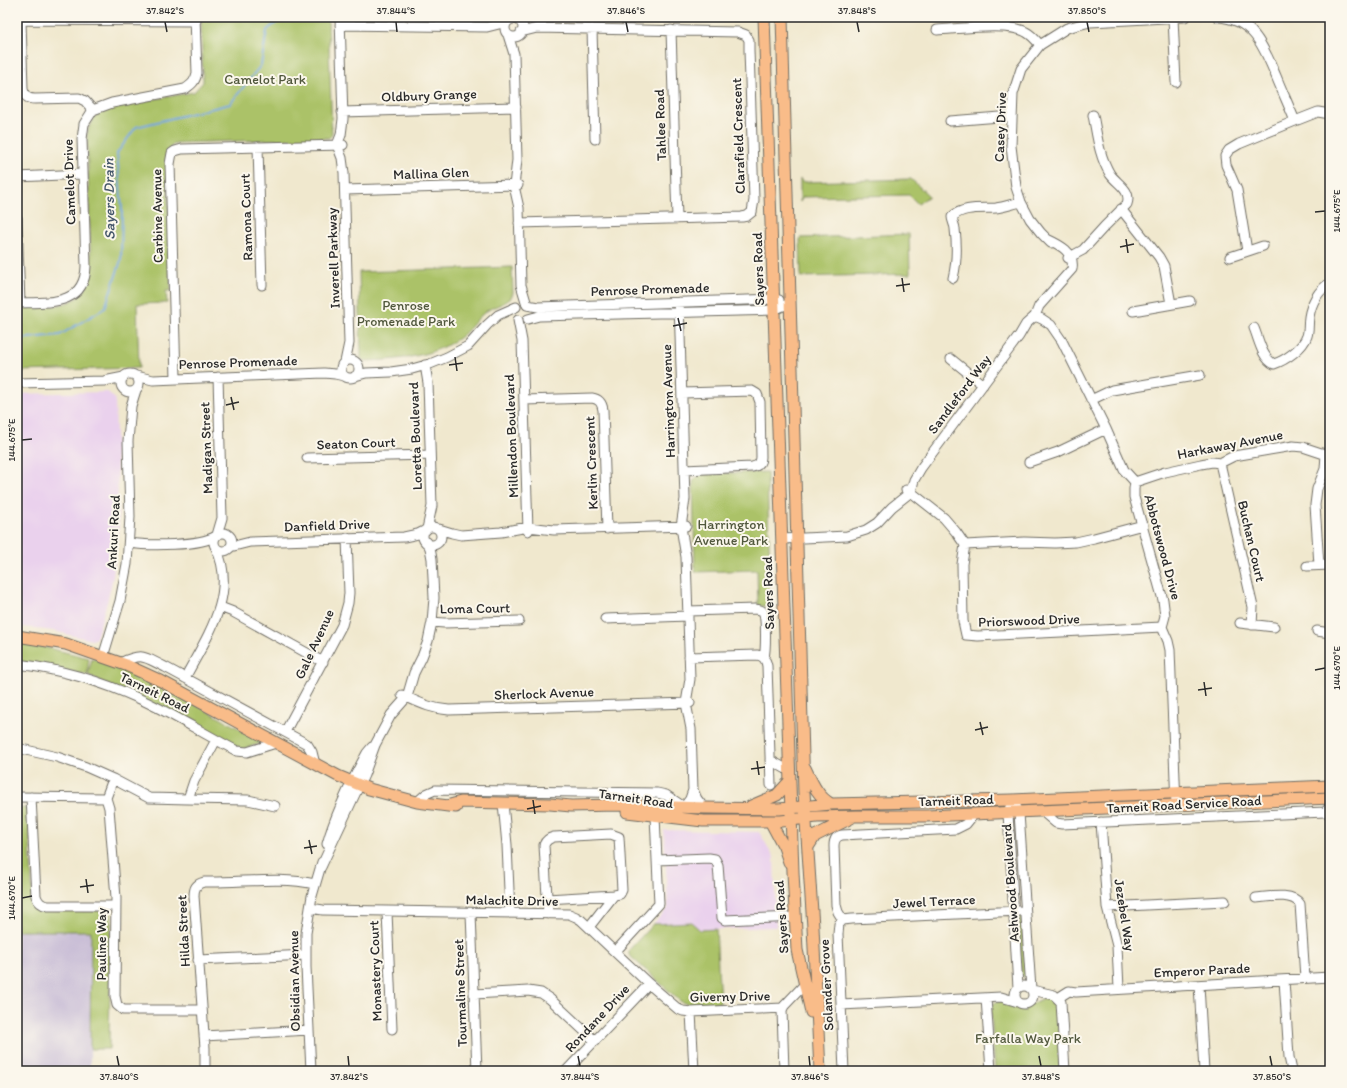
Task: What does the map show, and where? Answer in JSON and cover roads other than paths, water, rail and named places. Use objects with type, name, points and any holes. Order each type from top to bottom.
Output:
[{"type":"main road","name":"Sayers Road","points":[[764,17],[782,539],[788,770],[795,917],[797,950],[818,1046]]},
{"type":"main road","name":"Sayers Road","points":[[782,17],[805,806],[807,818],[820,1071]]},
{"type":"main road","name":"Tarneit Road","points":[[17,636],[66,644],[120,663],[161,681],[315,764],[356,784],[372,790],[417,802],[450,806],[461,802],[507,806],[550,804],[571,806],[615,805],[790,809],[831,804],[1012,800],[1330,786]]},
{"type":"main road","points":[[804,764],[818,793],[822,798],[831,804]]},
{"type":"main road","points":[[747,808],[777,795],[789,782]]},
{"type":"main road","points":[[1244,789],[1271,793],[1323,790],[1330,792]]},
{"type":"main road","name":"Tarneit Road","points":[[584,806],[703,821],[790,821],[807,818],[1042,812],[1330,798]]},
{"type":"main road","points":[[808,847],[818,834],[857,816]]},
{"type":"main road","points":[[770,821],[784,847],[793,872]]},
{"type":"street","name":"Casey Drive","points":[[1070,257],[1041,233],[1030,219],[1021,202],[1016,187],[1011,146],[1012,94],[1021,69],[1040,44],[1066,28],[1090,22],[1185,17]]},
{"type":"street","points":[[1218,17],[1224,17],[1240,22],[1262,43],[1296,121]]},
{"type":"street","points":[[1173,18],[1176,82]]},
{"type":"street","points":[[195,19],[196,80],[185,89],[112,103],[93,110],[85,100],[79,98],[29,98],[25,95],[23,89],[19,20],[195,19]]},
{"type":"street","points":[[508,20],[505,27],[514,54],[517,160],[520,170],[516,185],[521,197],[519,208],[521,285],[527,305],[531,312],[523,319],[514,314],[521,285]]},
{"type":"street","points":[[487,28],[508,20],[519,20],[522,28],[514,54]]},
{"type":"street","name":"Clarafield Crescent","points":[[519,20],[537,28]]},
{"type":"street","points":[[340,145],[342,116],[340,21],[487,28],[515,36],[520,33]]},
{"type":"street","points":[[937,30],[1002,27],[1014,28],[1025,31],[1040,44]]},
{"type":"street","name":"Clarafield Crescent","points":[[519,223],[747,216],[753,210],[754,192],[750,50],[748,36],[744,33],[671,30],[537,28],[520,33]]},
{"type":"street","points":[[592,29],[595,139]]},
{"type":"street","name":"Tahlee Road","points":[[671,30],[677,219]]},
{"type":"street","name":"Oldbury Grange","points":[[342,116],[516,107]]},
{"type":"street","name":"Camelot Drive","points":[[19,303],[54,302],[63,300],[74,293],[83,282],[86,266],[82,139],[86,119],[93,110]]},
{"type":"street","points":[[1247,251],[1237,190],[1226,165],[1225,156],[1230,150],[1239,144],[1318,112],[1330,114]]},
{"type":"street","points":[[1070,257],[1083,250],[1127,204],[1129,199],[1128,194],[1112,176],[1103,160],[1093,114]]},
{"type":"street","points":[[950,122],[1012,116]]},
{"type":"street","name":"Carbine Avenue","points":[[176,378],[172,258],[171,156],[173,152],[182,149],[340,145]]},
{"type":"street","name":"Inverell Parkway","points":[[340,145],[345,190],[349,343],[343,364]]},
{"type":"street","name":"Ramona Court","points":[[258,147],[262,285]]},
{"type":"street","points":[[17,177],[83,174]]},
{"type":"street","name":"Mallina Glen","points":[[345,190],[516,185]]},
{"type":"street","points":[[953,278],[956,267],[956,237],[952,216],[964,210],[996,208],[1021,202]]},
{"type":"street","points":[[1121,209],[1159,257],[1164,266],[1170,304]]},
{"type":"street","points":[[17,218],[19,303]]},
{"type":"street","points":[[1230,257],[1263,246]]},
{"type":"street","name":"Sandleford Way","points":[[782,539],[841,537],[856,534],[877,523],[892,506],[897,497],[908,492],[912,477],[921,468],[1019,336],[1038,318],[1040,306],[1058,284],[1069,265],[1070,257]]},
{"type":"street","points":[[1254,328],[1265,355],[1274,364],[1281,362],[1303,343],[1307,335],[1309,316],[1313,302],[1319,293],[1330,283]]},
{"type":"street","points":[[1133,311],[1190,301]]},
{"type":"street","name":"Penrose Promenade","points":[[527,305],[538,307],[679,302],[774,304]]},
{"type":"street","name":"Harrington Avenue","points":[[679,302],[685,499],[684,527],[690,679],[688,703],[691,729],[693,790],[697,800],[704,808]]},
{"type":"street","points":[[774,304],[790,303]]},
{"type":"street","points":[[376,372],[351,361],[343,364],[341,370],[344,376],[348,378],[366,373],[400,371],[425,366],[468,346],[487,325],[502,312],[523,304],[527,305]]},
{"type":"street","name":"Penrose Promenade","points":[[494,319],[510,316],[523,319],[539,316],[679,312],[774,304]]},
{"type":"street","name":"Abbotswood Drive","points":[[1038,318],[1060,337],[1106,429],[1124,470],[1135,482],[1134,496],[1163,600],[1165,616],[1162,627],[1170,650],[1176,805]]},
{"type":"street","name":"Millendon Boulevard","points":[[523,319],[522,341],[528,529]]},
{"type":"street","name":"Inverell Parkway","points":[[349,343],[356,363]]},
{"type":"street","points":[[951,359],[983,385]]},
{"type":"street","points":[[355,376],[358,372],[356,363]]},
{"type":"street","name":"Penrose Promenade","points":[[324,373],[343,364]]},
{"type":"street","name":"Loretta Boulevard","points":[[425,366],[428,383],[432,506],[438,529]]},
{"type":"street","name":"Penrose Promenade","points":[[136,376],[153,380],[324,373],[344,376]]},
{"type":"street","points":[[17,383],[104,381],[124,377],[129,374],[136,376],[139,383],[137,390],[131,392],[104,381]]},
{"type":"street","points":[[1091,400],[1112,390],[1200,375]]},
{"type":"street","points":[[124,377],[121,383],[124,390]]},
{"type":"street","name":"Madigan Street","points":[[218,377],[222,518],[228,536]]},
{"type":"street","name":"Penrose Promenade","points":[[137,390],[153,380]]},
{"type":"street","name":"Ankuri Road","points":[[124,390],[131,406]]},
{"type":"street","name":"Ankuri Road","points":[[103,657],[122,589],[129,543],[130,517],[128,448],[131,406],[137,390]]},
{"type":"street","points":[[682,393],[752,391],[758,396],[760,402],[761,457],[758,465],[752,467],[684,470]]},
{"type":"street","name":"Kerlin Crescent","points":[[524,400],[592,398],[597,399],[601,403],[603,410],[607,529]]},
{"type":"street","points":[[1029,462],[1058,452],[1106,429]]},
{"type":"street","name":"Harkaway Avenue","points":[[1135,482],[1165,472],[1212,462],[1220,463],[1234,456],[1293,446],[1328,453]]},
{"type":"street","points":[[1319,565],[1315,505],[1317,489],[1325,469],[1328,453]]},
{"type":"street","name":"Seaton Court","points":[[307,458],[430,455]]},
{"type":"street","name":"Buchan Court","points":[[1220,463],[1253,607],[1252,625]]},
{"type":"street","points":[[908,492],[944,518],[956,532],[964,545],[1024,542],[1055,544],[1076,542],[1143,525]]},
{"type":"street","name":"Loretta Boulevard","points":[[426,530],[432,506]]},
{"type":"street","name":"Madigan Street","points":[[217,536],[222,518]]},
{"type":"street","points":[[434,568],[431,552],[424,536],[426,530],[433,527],[452,534],[501,532],[515,535],[528,529],[540,533],[554,530],[684,527]]},
{"type":"street","points":[[356,784],[367,753],[374,745],[391,715],[393,704],[405,696],[406,680],[414,673],[428,641],[432,622],[434,598],[434,568],[441,535],[438,529]]},
{"type":"street","name":"Danfield Drive","points":[[230,547],[250,542],[404,536],[418,534],[426,530]]},
{"type":"street","points":[[198,543],[221,533],[228,536],[231,542],[223,566]]},
{"type":"street","points":[[426,542],[434,544],[461,534]]},
{"type":"street","points":[[185,678],[211,629],[220,607],[224,587],[223,566],[214,542],[217,536]]},
{"type":"street","name":"Danfield Drive","points":[[228,536],[250,542]]},
{"type":"street","name":"Danfield Drive","points":[[404,536],[426,542]]},
{"type":"street","name":"Gale Avenue","points":[[285,732],[342,625],[348,604],[349,593],[348,538]]},
{"type":"street","points":[[129,543],[198,543],[223,551],[230,547]]},
{"type":"street","name":"Priorswood Drive","points":[[964,545],[962,564],[963,621],[966,635],[978,636],[1162,627]]},
{"type":"street","points":[[1307,566],[1330,565]]},
{"type":"street","points":[[220,607],[233,612],[323,662]]},
{"type":"street","points":[[605,619],[756,609],[761,610],[764,615],[764,657],[767,666],[771,785]]},
{"type":"street","name":"Loma Court","points":[[432,622],[519,621]]},
{"type":"street","points":[[1240,623],[1274,627]]},
{"type":"street","points":[[1317,631],[1330,633]]},
{"type":"street","points":[[689,657],[757,655],[764,657]]},
{"type":"street","name":"Tarneit Road","points":[[120,663],[134,657],[142,657],[185,678],[301,741],[310,747],[315,764]]},
{"type":"street","name":"Tarneit Road","points":[[17,664],[56,671],[106,685],[146,702],[237,751],[244,752],[276,743]]},
{"type":"street","name":"Sherlock Avenue","points":[[405,696],[425,706],[449,710],[688,703]]},
{"type":"street","points":[[188,799],[194,781],[216,740]]},
{"type":"street","points":[[17,748],[69,761],[113,779],[149,798],[248,800],[275,806]]},
{"type":"street","points":[[770,760],[788,770]]},
{"type":"street","points":[[17,797],[106,798],[113,779]]},
{"type":"street","name":"Obsidian Avenue","points":[[311,1071],[306,933],[315,884],[335,818],[356,784]]},
{"type":"street","name":"Tarneit Road","points":[[417,802],[429,792],[435,790],[657,793],[666,795],[684,807]]},
{"type":"street","name":"Harrington Avenue","points":[[684,807],[690,799],[693,790]]},
{"type":"street","points":[[31,797],[37,900],[48,906],[116,906]]},
{"type":"street","name":"Pauline Way","points":[[106,798],[109,808],[116,906],[115,996],[117,1005],[123,1010],[202,1010]]},
{"type":"street","name":"Ashwood Boulevard","points":[[1012,800],[1019,812],[1031,989]]},
{"type":"street","name":"Ashwood Boulevard","points":[[1012,800],[1008,813],[1018,989]]},
{"type":"street","points":[[507,806],[510,829],[507,845],[510,913]]},
{"type":"street","name":"Tarneit Road Service Road","points":[[1042,812],[1058,823],[1328,810]]},
{"type":"street","points":[[843,920],[836,905],[834,846],[836,837],[842,835],[956,829],[966,824],[974,814]]},
{"type":"street","points":[[615,952],[658,904],[655,816]]},
{"type":"street","name":"Jezebel Way","points":[[1102,822],[1107,907],[1117,946],[1120,989]]},
{"type":"street","points":[[547,899],[620,894],[622,890],[619,838],[611,834],[554,837],[549,838],[546,841],[544,845],[547,899],[548,914]]},
{"type":"street","points":[[657,860],[715,859],[718,865],[722,918],[725,920],[795,917]]},
{"type":"street","name":"Hilda Street","points":[[205,1071],[194,896],[195,888],[204,882],[272,881],[315,884]]},
{"type":"street","points":[[588,927],[614,895]]},
{"type":"street","points":[[1256,898],[1290,896],[1296,899],[1300,904],[1305,978]]},
{"type":"street","points":[[1107,907],[1224,901]]},
{"type":"street","name":"Malachite Drive","points":[[310,908],[323,910],[387,912],[569,914],[576,916],[649,984],[678,1008]]},
{"type":"street","name":"Jewel Terrace","points":[[843,920],[1026,911]]},
{"type":"street","name":"Monastery Court","points":[[387,912],[392,1029]]},
{"type":"street","name":"Tourmaline Street","points":[[471,913],[477,1071]]},
{"type":"street","name":"Solander Grove","points":[[843,920],[839,924],[838,934],[844,1071]]},
{"type":"street","points":[[198,960],[306,955]]},
{"type":"street","name":"Emperor Parade","points":[[1059,1000],[1076,992],[1330,977]]},
{"type":"street","points":[[1284,980],[1292,1071]]},
{"type":"street","name":"Rondane Drive","points":[[566,1071],[649,984]]},
{"type":"street","points":[[784,1071],[783,1008],[805,984]]},
{"type":"street","points":[[1199,985],[1204,1071]]},
{"type":"street","points":[[1001,997],[1023,986],[1054,995],[1059,1000],[1066,1071]]},
{"type":"street","points":[[1018,989],[1015,994],[1018,1002]]},
{"type":"street","points":[[1030,1002],[1034,995],[1031,989]]},
{"type":"street","points":[[474,994],[541,992],[595,1041]]},
{"type":"street","points":[[841,1005],[1001,997],[1023,1004],[1049,994]]},
{"type":"street","points":[[986,998],[991,1071]]},
{"type":"street","name":"Giverny Drive","points":[[678,1008],[691,1012],[783,1008]]},
{"type":"street","points":[[691,1012],[694,1071]]},
{"type":"street","points":[[204,1036],[309,1030]]},
{"type":"waterway","name":"Sayers Drain","points":[[17,339],[60,335],[105,308],[121,260],[122,209],[117,153],[136,127],[230,104],[261,65],[267,30],[284,17]]},
{"type":"park label","name":"Camelot Park","points":[[265,79]]},
{"type":"park label","name":"Penrose Promenade Park","points":[[406,314]]},
{"type":"park label","name":"Harrington Avenue Park","points":[[731,532]]},
{"type":"park label","name":"Farfalla Way Park","points":[[1028,1038]]}]
